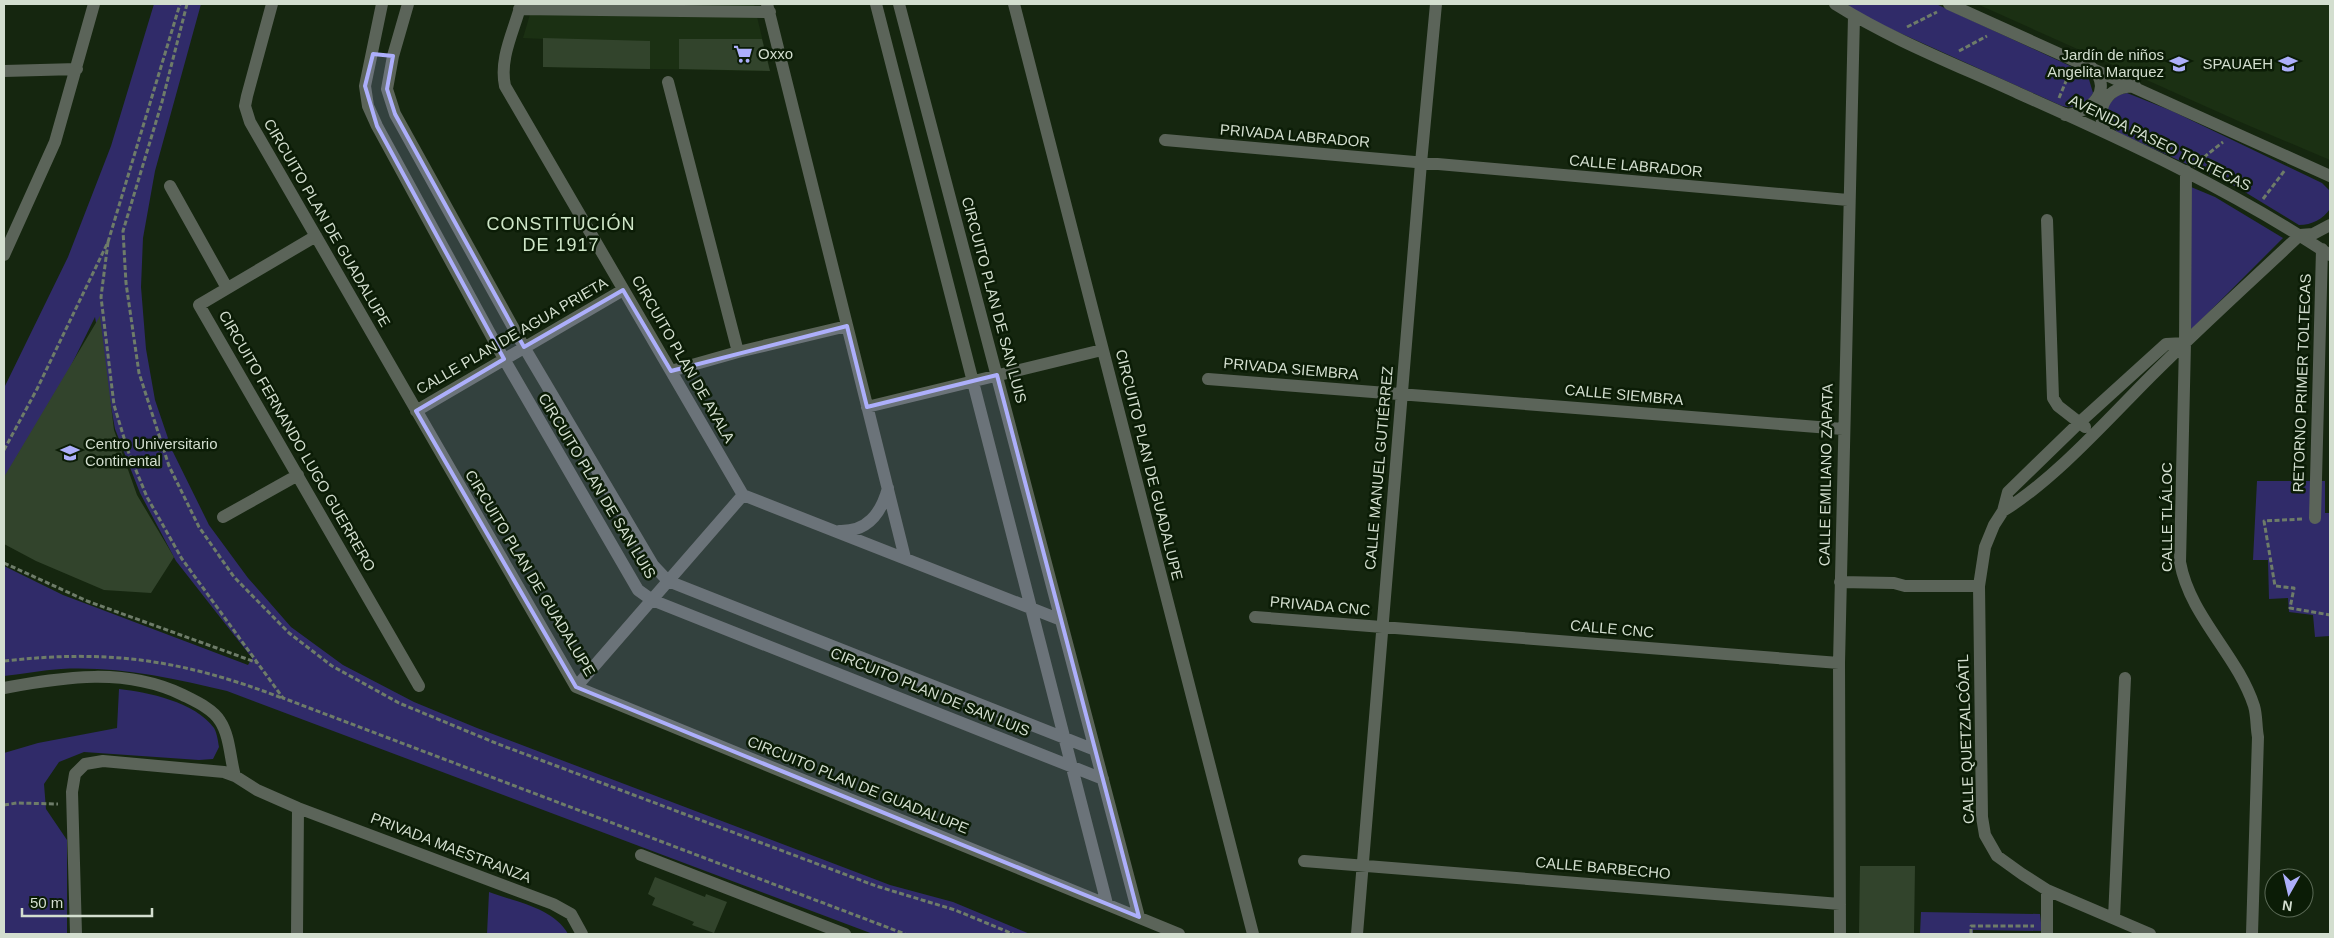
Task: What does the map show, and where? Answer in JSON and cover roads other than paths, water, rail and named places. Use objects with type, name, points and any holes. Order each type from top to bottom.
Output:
[{"type":"street","points":[[4,255],[55,142],[94,4]]},
{"type":"street","name":"CIRCUITO PLAN DE GUADALUPE","points":[[272,4],[245,106],[250,122],[576,687],[1179,934]]},
{"type":"street","name":"CIRCUITO PLAN DE SAN LUIS","points":[[382,4],[366,86],[371,113],[504,359],[638,590],[652,600],[1103,779]]},
{"type":"street","name":"CIRCUITO PLAN DE SAN LUIS","points":[[408,4],[393,56],[387,89],[395,114],[524,347],[652,565],[668,581],[1095,750]]},
{"type":"street","points":[[876,4],[1107,904]]},
{"type":"street","name":"CIRCUITO PLAN DE SAN LUIS","points":[[898,4],[1139,917]]},
{"type":"street","name":"CIRCUITO PLAN DE GUADALUPE","points":[[1014,4],[1253,934]]},
{"type":"street","name":"CALLE MANUEL GUTIÉRREZ","points":[[1357,934],[1436,4]]},
{"type":"street","name":"AVENIDA PASEO TOLTECAS","points":[[1835,4],[1891,35],[2105,132],[2186,171],[2256,208],[2326,252]]},
{"type":"street","points":[[1950,4],[2135,86],[2330,176]]},
{"type":"street","points":[[520,6],[768,8],[905,558]]},
{"type":"street","name":"CIRCUITO PLAN DE AYALA","points":[[520,6],[504,62],[502,74],[504,86],[743,495]]},
{"type":"street","name":"CALLE EMILIANO ZAPATA","points":[[1840,934],[1840,582],[1854,16]]},
{"type":"street","points":[[373,54],[393,56]]},
{"type":"street","points":[[2060,112],[2087,110],[2095,103],[2099,93],[2100,82],[2097,72],[2090,66]]},
{"type":"street","points":[[4,71],[76,68]]},
{"type":"street","points":[[668,82],[738,352]]},
{"type":"street","points":[[2105,132],[2101,122],[2101,110],[2105,100],[2113,92],[2124,87],[2135,86]]},
{"type":"street","name":"PRIVADA LABRADOR","points":[[1165,140],[1421,163]]},
{"type":"street","name":"CALLE LABRADOR","points":[[1421,163],[1848,200]]},
{"type":"street","name":"CALLE TLÁLOC","points":[[2186,171],[2185,342],[2180,562],[2184,581],[2196,608],[2244,684],[2254,708],[2258,737],[2252,934]]},
{"type":"street","points":[[170,186],[227,288]]},
{"type":"street","points":[[2047,220],[2053,398],[2058,406],[2093,434]]},
{"type":"street","name":"CALLE QUETZALCÓATL","points":[[2003,511],[2024,498],[2093,434],[2185,342],[2300,235],[2313,234],[2330,225]]},
{"type":"street","name":"CIRCUITO FERNANDO LUGO GUERRERO","points":[[316,236],[199,305],[420,686]]},
{"type":"street","name":"RETORNO PRIMER TOLTECAS","points":[[2315,518],[2326,252]]},
{"type":"street","name":"CALLE PLAN DE AGUA PRIETA","points":[[416,410],[623,290]]},
{"type":"street","points":[[671,371],[738,352],[847,326]]},
{"type":"street","name":"CALLE QUETZALCÓATL","points":[[2150,934],[2047,890],[1997,856],[1985,835],[1982,817],[1979,586],[1986,547],[1994,525],[2003,511],[2008,492],[2080,422],[2166,344],[2185,342]]},
{"type":"street","points":[[867,407],[1102,350]]},
{"type":"street","name":"PRIVADA SIEMBRA","points":[[1208,378],[1402,394]]},
{"type":"street","name":"CALLE SIEMBRA","points":[[1402,394],[1843,429]]},
{"type":"street","points":[[223,517],[298,475]]},
{"type":"street","points":[[834,530],[850,531],[870,522],[884,502],[888,488]]},
{"type":"street","points":[[576,687],[743,495],[1061,620]]},
{"type":"street","points":[[1840,582],[1894,583],[1905,586],[1979,586]]},
{"type":"street","name":"PRIVADA CNC","points":[[1254,617],[1382,627]]},
{"type":"street","name":"CALLE CNC","points":[[1382,627],[1839,663]]},
{"type":"street","points":[[4,688],[66,677],[115,676],[142,680],[169,688],[197,702],[220,720],[227,737],[229,755],[235,776]]},
{"type":"street","points":[[2114,918],[2124,678]]},
{"type":"street","points":[[211,770],[225,763],[229,755]]},
{"type":"street","name":"PRIVADA MAESTRANZA","points":[[76,934],[72,792],[75,774],[85,764],[103,761],[211,770],[235,776],[257,790],[298,808],[552,904],[570,914],[582,934]]},
{"type":"street","points":[[297,934],[298,808]]},
{"type":"street","points":[[641,855],[845,934]]},
{"type":"street","name":"CALLE BARBECHO","points":[[1304,861],[1840,904]]},
{"type":"street","points":[[2047,890],[2047,930]]},
{"type":"place","name":"Oxxo","points":[[743,54]]},
{"type":"place","name":"Jardín de niños Angelita Marquez","points":[[2179,64]]},
{"type":"place","name":"SPAUAEH","points":[[2288,64]]},
{"type":"place","name":"Centro Universitario Continental","points":[[70,453]]},
{"type":"district","name":"CONSTITUCIÓN DE 1917","points":[[561,234]]}]
